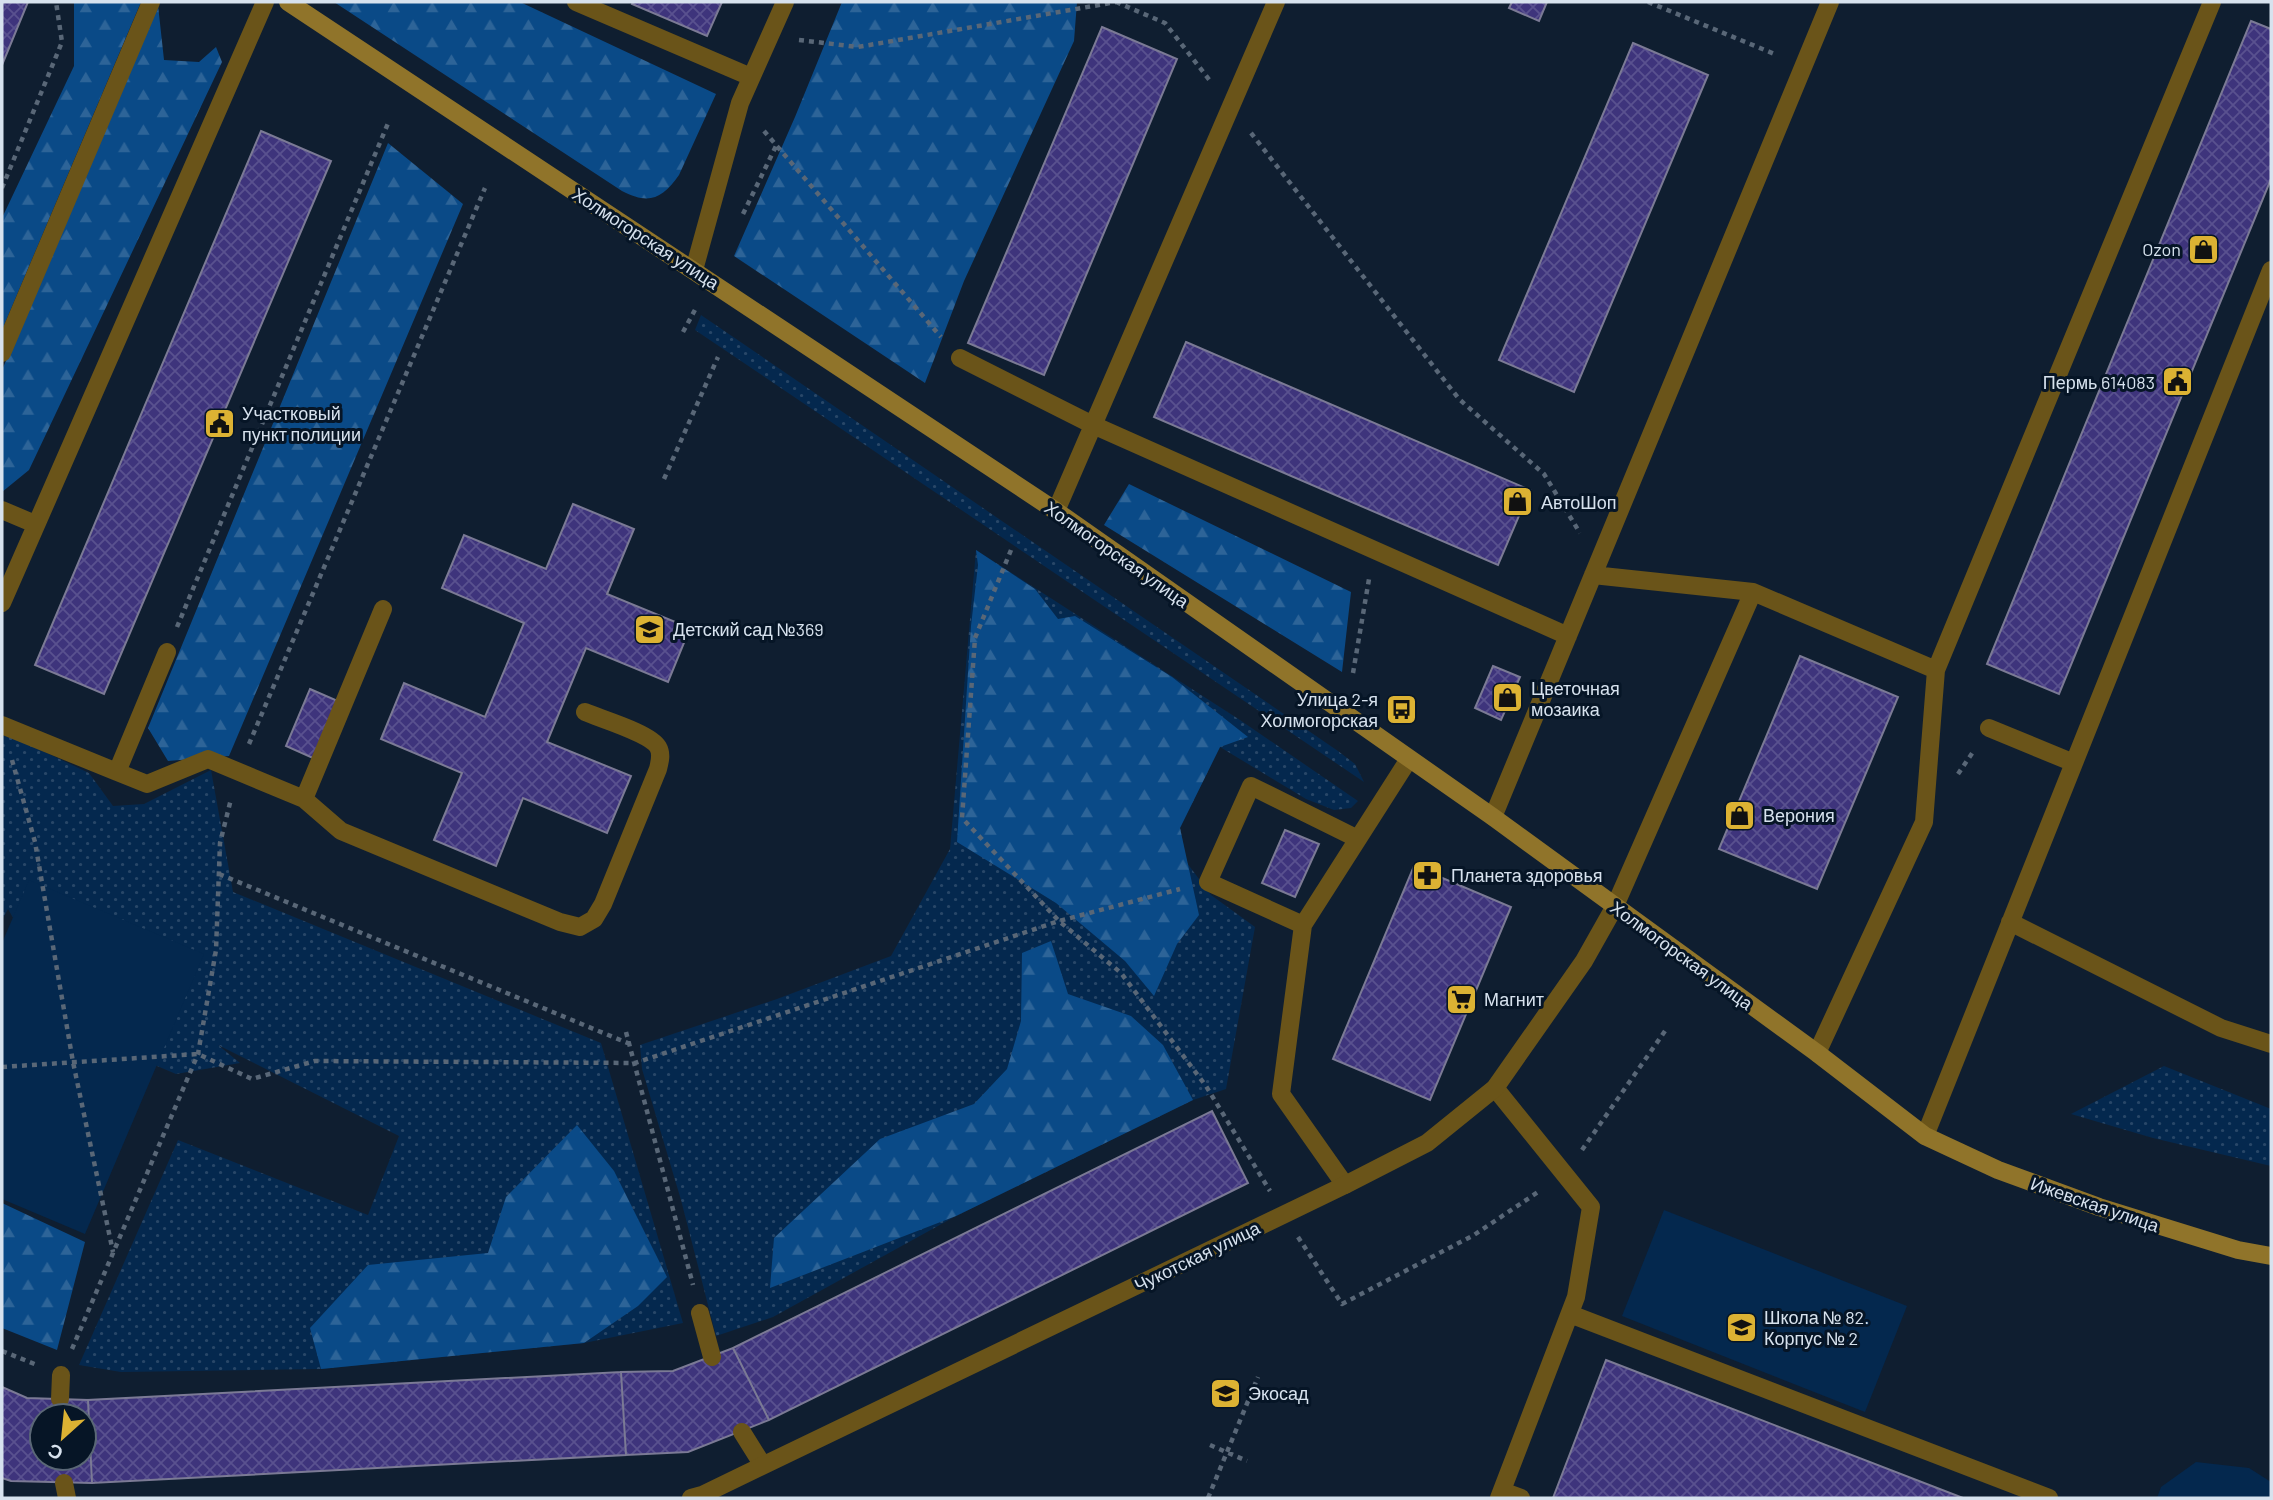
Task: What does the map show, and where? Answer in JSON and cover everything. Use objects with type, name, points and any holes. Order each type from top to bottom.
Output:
[{"type":"main road","name":"Холмогорская улица","points":[[288,2],[1056,511],[1493,817],[1817,1053],[1925,1136]]},
{"type":"main road","name":"Ижевская улица","points":[[1925,1136],[1998,1170],[2099,1207],[2238,1250],[2271,1256]]},
{"type":"street","points":[[2,353],[151,2]]},
{"type":"street","points":[[2,603],[265,2]]},
{"type":"street","points":[[576,2],[751,77]]},
{"type":"street","points":[[694,270],[740,103],[785,2]]},
{"type":"street","points":[[1056,511],[1276,2]]},
{"type":"street","points":[[1493,817],[1829,2]]},
{"type":"street","points":[[1817,1053],[1924,822],[1936,670],[2212,2]]},
{"type":"street","points":[[1925,1136],[2271,270]]},
{"type":"street","points":[[2245,334],[2271,309]]},
{"type":"street","points":[[960,358],[1093,425],[1568,636]]},
{"type":"street","points":[[2,510],[35,524]]},
{"type":"street","points":[[1593,575],[1753,592],[1936,670]]},
{"type":"street","name":"Чукотская улица","points":[[691,1498],[1345,1185],[1427,1143],[1495,1088],[1584,961],[1615,906],[1753,592]]},
{"type":"street","points":[[304,799],[383,609]]},
{"type":"street","points":[[117,772],[167,652]]},
{"type":"street","points":[[2,724],[147,785],[208,759],[304,799],[341,831],[560,922],[580,927],[594,919],[603,904],[661,756],[657,744],[644,736],[585,712]]},
{"type":"street","points":[[1989,728],[2074,762]]},
{"type":"street","points":[[1345,1185],[1281,1094],[1303,925],[1409,759]]},
{"type":"street","points":[[1303,925],[1208,882],[1251,786],[1358,839]]},
{"type":"street","points":[[2010,922],[2221,1028],[2271,1044]]},
{"type":"street","points":[[1495,1088],[1591,1207],[1576,1297],[1500,1495],[1521,1498]]},
{"type":"street","points":[[700,1313],[712,1357]]},
{"type":"street","points":[[1570,1314],[2049,1498]]},
{"type":"street","points":[[60,1399],[61,1375]]},
{"type":"street","points":[[742,1432],[762,1464]]},
{"type":"path","points":[[2,188],[62,42],[56,2]]},
{"type":"path","points":[[772,28],[802,41],[858,47],[1116,2],[1165,23],[1459,399],[1544,474],[1580,534]]},
{"type":"path","points":[[1648,2],[1784,58]]},
{"type":"path","points":[[740,103],[960,358]]},
{"type":"path","points":[[167,652],[389,121]]},
{"type":"path","points":[[739,221],[776,146]]},
{"type":"path","points":[[61,1375],[198,1054],[216,950],[220,843],[238,771],[485,188]]},
{"type":"path","points":[[683,332],[701,298]]},
{"type":"path","points":[[664,480],[718,357]]},
{"type":"path","points":[[1011,550],[975,638],[962,818],[1059,921]]},
{"type":"path","points":[[1353,673],[1374,550]]},
{"type":"path","points":[[2,724],[35,842],[73,1062],[113,1252]]},
{"type":"path","points":[[219,874],[629,1044]]},
{"type":"path","points":[[2,1067],[198,1054],[251,1079],[315,1062],[635,1063],[1059,921],[1208,882]]},
{"type":"path","points":[[626,1032],[700,1313]]},
{"type":"path","points":[[1208,1498],[1258,1377]]},
{"type":"path","points":[[1210,1446],[1247,1461]]},
{"type":"shaded area","points":[[701,315],[1338,751],[1355,764],[1364,782],[695,330]]},
{"type":"shaded area","points":[[976,550],[1240,720],[1358,801],[1351,808],[1334,810],[1306,799],[1220,747],[1180,828],[1187,863],[1211,895],[1255,927],[1226,1089],[1193,1100],[956,1216],[773,1317],[716,1336],[681,1200],[642,1069],[640,1045],[777,999],[891,956],[950,849]]},
{"type":"shaded area","points":[[2,736],[13,737],[89,773],[113,806],[144,804],[211,770],[233,892],[601,1043],[683,1323],[584,1343],[321,1369],[121,1372],[79,1365],[178,1140],[368,1215],[399,1136],[218,1045],[240,1063],[176,1074],[124,1052],[37,960],[8,909],[2,920]]},
{"type":"shaded area","points":[[29,880],[204,954],[85,1234],[2,1199],[2,943]]},
{"type":"shaded area","points":[[2164,1066],[2271,1109],[2271,1166],[2153,1138],[2071,1114]]},
{"type":"shaded area","points":[[1664,1210],[1907,1306],[1865,1412],[1622,1316]]},
{"type":"shaded area","points":[[2196,1462],[2249,1468],[2271,1482],[2271,1498],[2157,1498],[2161,1487]]},
{"type":"green space","points":[[74,2],[141,2],[2,330],[2,218],[74,66]]},
{"type":"green space","points":[[334,2],[520,2],[716,94],[679,175],[661,194],[640,198],[622,191]]},
{"type":"green space","points":[[842,2],[1077,2],[1074,41],[964,281],[925,383],[734,256]]},
{"type":"green space","points":[[158,5],[164,60],[199,62],[216,47],[222,62],[29,470],[2,492],[2,370]]},
{"type":"green space","points":[[388,143],[463,204],[229,756],[168,761],[148,728]]},
{"type":"green space","points":[[1129,484],[1351,592],[1342,672],[1104,525]]},
{"type":"green space","points":[[976,550],[1035,589],[1058,619],[1075,616],[1172,677],[1248,737],[1220,747],[1180,828],[1199,915],[1177,944],[1154,996],[1125,961],[1056,903],[957,842],[971,626],[978,565]]},
{"type":"green space","points":[[1051,941],[1068,994],[1131,1016],[1163,1045],[1193,1100],[956,1216],[770,1288],[774,1238],[880,1139],[974,1104],[1007,1069],[1021,1021],[1022,953]]},
{"type":"green space","points":[[577,1125],[614,1171],[667,1277],[638,1306],[584,1343],[321,1369],[310,1328],[368,1265],[488,1253],[506,1197]]},
{"type":"green space","points":[[2,1203],[85,1242],[57,1350],[2,1328]]},
{"type":"building","points":[[2,2],[28,2],[2,65]]},
{"type":"building","points":[[722,2],[707,36],[632,4]]},
{"type":"building","points":[[1512,2],[1547,2],[1539,21],[1509,8]]},
{"type":"building","points":[[2251,21],[2271,29],[2271,179],[2059,694],[1987,664]]},
{"type":"building","points":[[1102,27],[1177,59],[1044,375],[968,343]]},
{"type":"building","points":[[1633,43],[1708,75],[1574,392],[1499,360]]},
{"type":"building","points":[[261,131],[331,161],[104,694],[35,665]]},
{"type":"building","points":[[1186,342],[1530,490],[1498,565],[1154,417]]},
{"type":"building","points":[[573,504],[634,529],[607,594],[690,628],[668,682],[586,648],[547,742],[631,776],[607,833],[523,798],[496,866],[434,840],[462,773],[381,739],[404,683],[485,717],[524,623],[442,588],[464,535],[546,569]]},
{"type":"building","points":[[1800,656],[1898,697],[1817,889],[1719,849]]},
{"type":"building","points":[[1493,666],[1520,677],[1501,720],[1475,708]]},
{"type":"building","points":[[310,689],[340,702],[315,759],[286,746]]},
{"type":"building","points":[[1285,830],[1319,844],[1295,897],[1262,883]]},
{"type":"building","points":[[1414,866],[1511,907],[1430,1100],[1333,1059]]},
{"type":"building","points":[[1212,1111],[1248,1183],[769,1420],[733,1348]]},
{"type":"building","points":[[733,1348],[769,1420],[688,1452],[626,1455],[621,1372],[673,1371]]},
{"type":"building","points":[[1606,1360],[1963,1498],[1553,1498]]},
{"type":"building","points":[[621,1372],[626,1455],[92,1483],[91,1472],[98,1472],[98,1402],[88,1400]]},
{"type":"building","points":[[2,1387],[27,1398],[88,1400],[28,1402],[28,1472],[91,1472],[92,1483],[11,1481],[2,1478]]},
{"type":"place","name":"Ozon","points":[[2204,249]]},
{"type":"place","name":"Пермь 614083","points":[[2178,382]]},
{"type":"place","name":"Участковый пункт полиции","points":[[219,423]]},
{"type":"place","name":"АвтоШоп","points":[[1518,502]]},
{"type":"place","name":"Детский сад №369","points":[[650,629]]},
{"type":"place","name":"Цветочная мозаика","points":[[1508,698]]},
{"type":"place","name":"Улица 2-я Холмогорская","points":[[1401,709]]},
{"type":"place","name":"Верония","points":[[1740,815]]},
{"type":"place","name":"Планета здоровья","points":[[1428,875]]},
{"type":"place","name":"Магнит","points":[[1461,999]]},
{"type":"place","name":"Школа № 82. Корпус № 2","points":[[1741,1327]]},
{"type":"place","name":"Экосад","points":[[1225,1393]]}]
